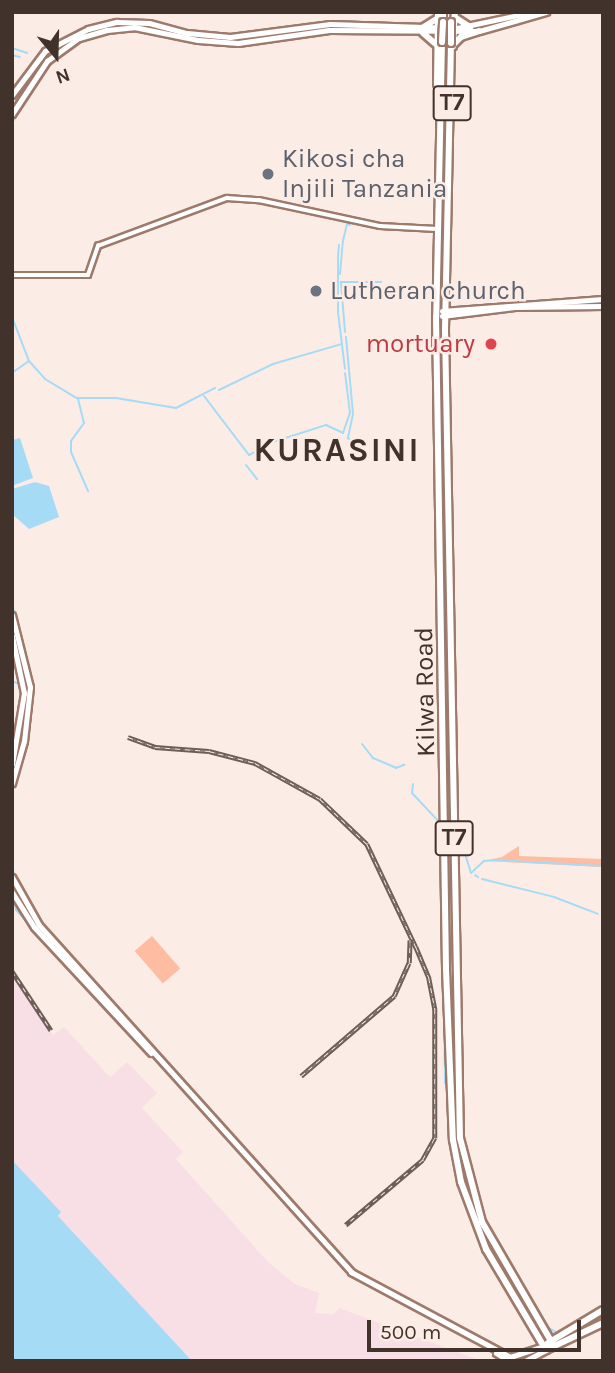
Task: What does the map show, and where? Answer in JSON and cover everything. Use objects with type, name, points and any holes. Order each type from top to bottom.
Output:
[{"type":"highway","points":[[454,20],[470,27]]},
{"type":"highway","name":"Kilwa Road","points":[[454,20],[448,313],[460,1138],[482,1222],[553,1344]]},
{"type":"highway","name":"T7","points":[[452,45],[454,20]]},
{"type":"highway","points":[[440,21],[422,31],[440,44]]},
{"type":"highway","name":"Kilwa Road","points":[[440,21],[436,314],[446,970],[453,1140],[461,1182],[484,1243],[545,1348]]},
{"type":"highway","name":"T7","points":[[440,21],[440,44]]},
{"type":"highway","points":[[452,45],[458,38],[479,31]]},
{"type":"highway","points":[[553,1344],[603,1310]]},
{"type":"highway","points":[[545,1348],[603,1323]]},
{"type":"main road","points":[[12,95],[45,51],[106,27],[142,28],[223,43],[329,30],[422,31],[440,21],[454,20],[470,27],[532,12]]},
{"type":"main road","points":[[454,20],[479,31],[546,12]]},
{"type":"main road","points":[[12,114],[47,61],[79,38],[106,27]]},
{"type":"main road","points":[[448,313],[511,303],[603,299]]},
{"type":"main road","points":[[436,314],[513,307],[603,306]]},
{"type":"main road","points":[[12,615],[30,687],[24,741],[12,783]]},
{"type":"main road","points":[[12,636],[24,694],[12,764]]},
{"type":"main road","points":[[12,877],[33,918],[351,1272],[510,1357],[525,1359],[545,1348]]},
{"type":"main road","points":[[12,892],[34,927],[163,1065]]},
{"type":"main road","points":[[464,1333],[509,1361]]},
{"type":"street","points":[[12,275],[88,275],[99,246],[228,198],[259,200],[380,226],[438,229]]},
{"type":"shaded area","points":[[519,846],[519,856],[603,859],[603,867],[484,861],[502,857]]},
{"type":"shaded area","points":[[152,936],[180,968],[163,984],[135,951]]},
{"type":"shaded area","points":[[12,975],[53,1035],[64,1027],[110,1077],[127,1062],[157,1093],[142,1108],[183,1152],[176,1159],[268,1262],[295,1284],[319,1293],[315,1313],[334,1314],[339,1308],[482,1361],[192,1361],[58,1216],[61,1212],[12,1160]]},
{"type":"water","points":[[20,438],[33,478],[12,486],[12,440]]},
{"type":"water","points":[[35,482],[49,486],[59,517],[29,529],[12,514],[12,489]]},
{"type":"water","points":[[12,1160],[61,1212],[58,1216],[192,1361],[12,1361]]},
{"type":"waterway","points":[[489,32],[555,12]]},
{"type":"waterway","points":[[12,48],[27,53]]},
{"type":"waterway","points":[[12,55],[20,57]]},
{"type":"waterway","points":[[12,123],[25,101]]},
{"type":"waterway","points":[[175,216],[226,196],[294,206]]},
{"type":"waterway","points":[[340,274],[343,241],[347,224],[350,225]]},
{"type":"waterway","points":[[93,254],[94,244]]},
{"type":"waterway","points":[[338,258],[339,245]]},
{"type":"waterway","points":[[338,259],[338,312],[345,369]]},
{"type":"waterway","points":[[345,332],[341,282],[381,282]]},
{"type":"waterway","points":[[12,317],[29,361],[12,373]]},
{"type":"waterway","points":[[346,337],[353,414],[348,438],[361,448]]},
{"type":"waterway","points":[[219,390],[273,364],[342,344]]},
{"type":"waterway","points":[[29,361],[45,379],[77,398],[116,398],[176,408],[215,388]]},
{"type":"waterway","points":[[204,396],[249,455],[273,442],[326,425],[343,433],[350,413],[345,373]]},
{"type":"waterway","points":[[78,399],[84,423],[71,441],[71,452],[88,491]]},
{"type":"waterway","points":[[246,465],[257,479]]},
{"type":"waterway","points":[[12,604],[23,642]]},
{"type":"waterway","points":[[24,646],[32,684]]},
{"type":"waterway","points":[[12,653],[18,676]]},
{"type":"waterway","points":[[12,681],[19,684]]},
{"type":"waterway","points":[[12,793],[28,741],[33,697]]},
{"type":"waterway","points":[[362,744],[373,758],[396,768],[404,765]]},
{"type":"waterway","points":[[413,784],[412,793],[442,825]]},
{"type":"waterway","points":[[457,845],[463,847],[471,873]]},
{"type":"waterway","points":[[471,873],[484,861],[495,860],[603,866]]},
{"type":"waterway","points":[[12,868],[16,878]]},
{"type":"waterway","points":[[482,879],[554,897],[598,914]]},
{"type":"waterway","points":[[14,899],[16,910],[30,925]]},
{"type":"waterway","points":[[39,920],[152,1046]]},
{"type":"waterway","points":[[442,938],[443,946]]},
{"type":"waterway","points":[[71,971],[115,1020]]},
{"type":"waterway","points":[[444,990],[445,1083]]},
{"type":"waterway","points":[[434,1314],[504,1350]]},
{"type":"waterway","points":[[545,1326],[556,1332]]},
{"type":"railway","points":[[128,737],[155,747],[209,751],[255,763],[320,799],[367,844],[416,947],[429,978],[435,1009],[435,1138],[423,1160],[346,1225]]},
{"type":"railway","points":[[301,1076],[394,996],[409,963],[410,940]]},
{"type":"railway","points":[[12,971],[51,1030]]},
{"type":"place","name":"Kikosi cha Injili Tanzania","points":[[268,174]]},
{"type":"place","name":"Lutheran church","points":[[316,291]]},
{"type":"place","name":"mortuary","points":[[491,344]]},
{"type":"district","name":"KURASINI","points":[[337,451]]}]
